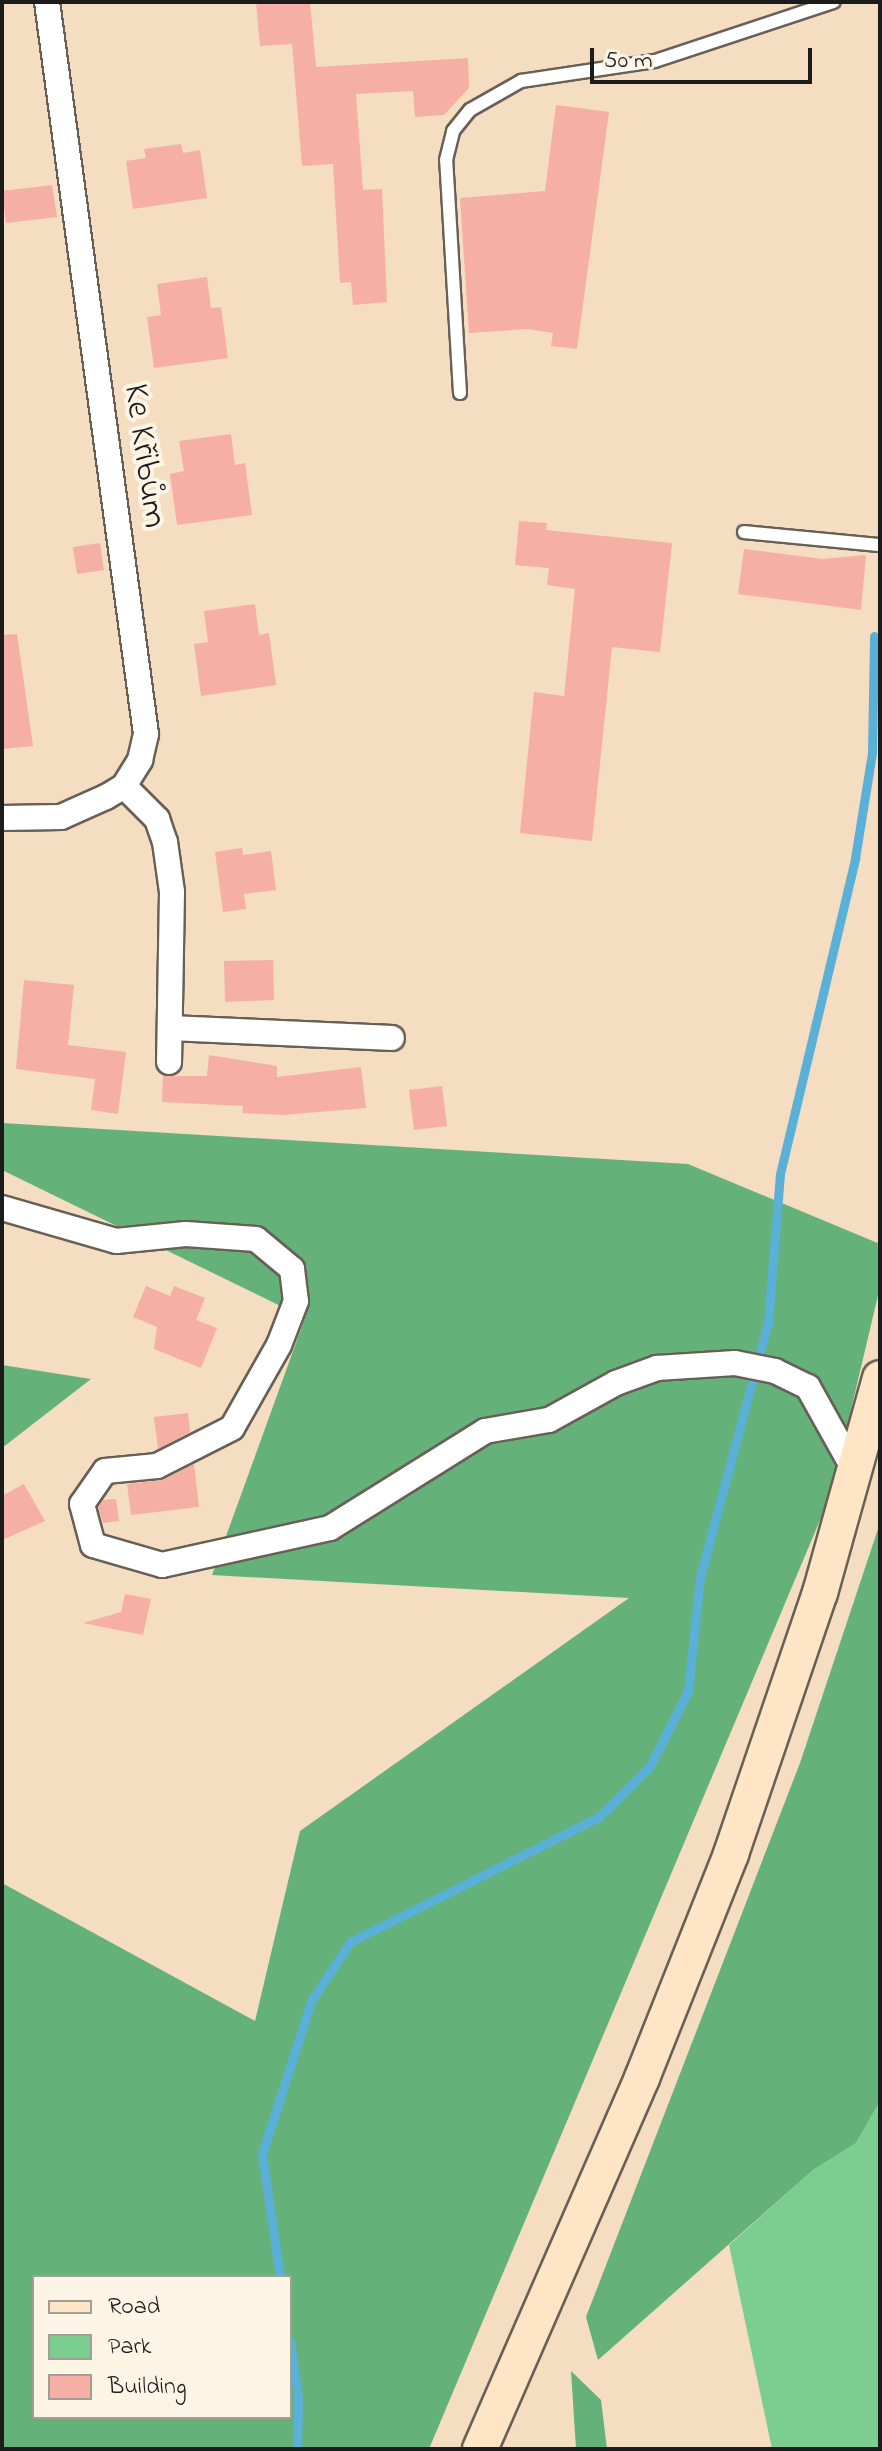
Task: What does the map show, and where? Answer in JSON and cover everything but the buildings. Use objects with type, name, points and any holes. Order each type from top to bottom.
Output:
[{"type":"main road","points":[[480,2449],[696,1945],[762,1768],[856,1473],[880,1378]]},
{"type":"street","name":"Ke Křibům","points":[[47,2],[146,734],[140,760],[124,786]]},
{"type":"street","points":[[2,818],[61,817],[124,786],[157,819],[165,842],[172,892],[169,1062]]},
{"type":"street","points":[[171,1028],[392,1038]]},
{"type":"street","points":[[2,1208],[116,1241],[186,1234],[256,1239],[292,1269],[296,1301],[279,1345],[232,1428],[157,1466],[105,1471],[82,1504],[93,1545],[162,1565],[330,1528],[485,1431],[549,1420],[616,1383],[657,1368],[735,1363],[775,1371],[808,1387],[856,1473]]},
{"type":"lane","points":[[460,393],[446,160],[453,131],[470,110],[521,81],[655,61],[833,2]]},
{"type":"lane","points":[[744,532],[880,545]]},
{"type":"green space","points":[[2,1123],[688,1164],[880,1244],[880,1287],[831,1494],[429,2449],[2,2449],[2,1883],[255,2021],[300,1831],[629,1598],[212,1575],[305,1318],[2,1170]]},
{"type":"green space","points":[[2,1365],[91,1379],[2,1448]]},
{"type":"green space","points":[[880,1523],[880,2101],[856,2143],[813,2170],[598,2360],[586,2317],[800,1763]]},
{"type":"green space","points":[[880,2101],[880,2449],[772,2449],[729,2245],[813,2170],[856,2143]]},
{"type":"green space","points":[[571,2371],[601,2400],[607,2449],[576,2449]]},
{"type":"waterway","points":[[760,1352],[768,1323],[780,1174],[855,858],[872,753],[874,636]]},
{"type":"waterway","points":[[280,2275],[262,2154],[311,2001],[350,1942],[599,1817],[650,1766],[688,1691],[700,1577],[752,1382]]},
{"type":"waterway","points":[[292,2355],[298,2397],[297,2449]]}]
